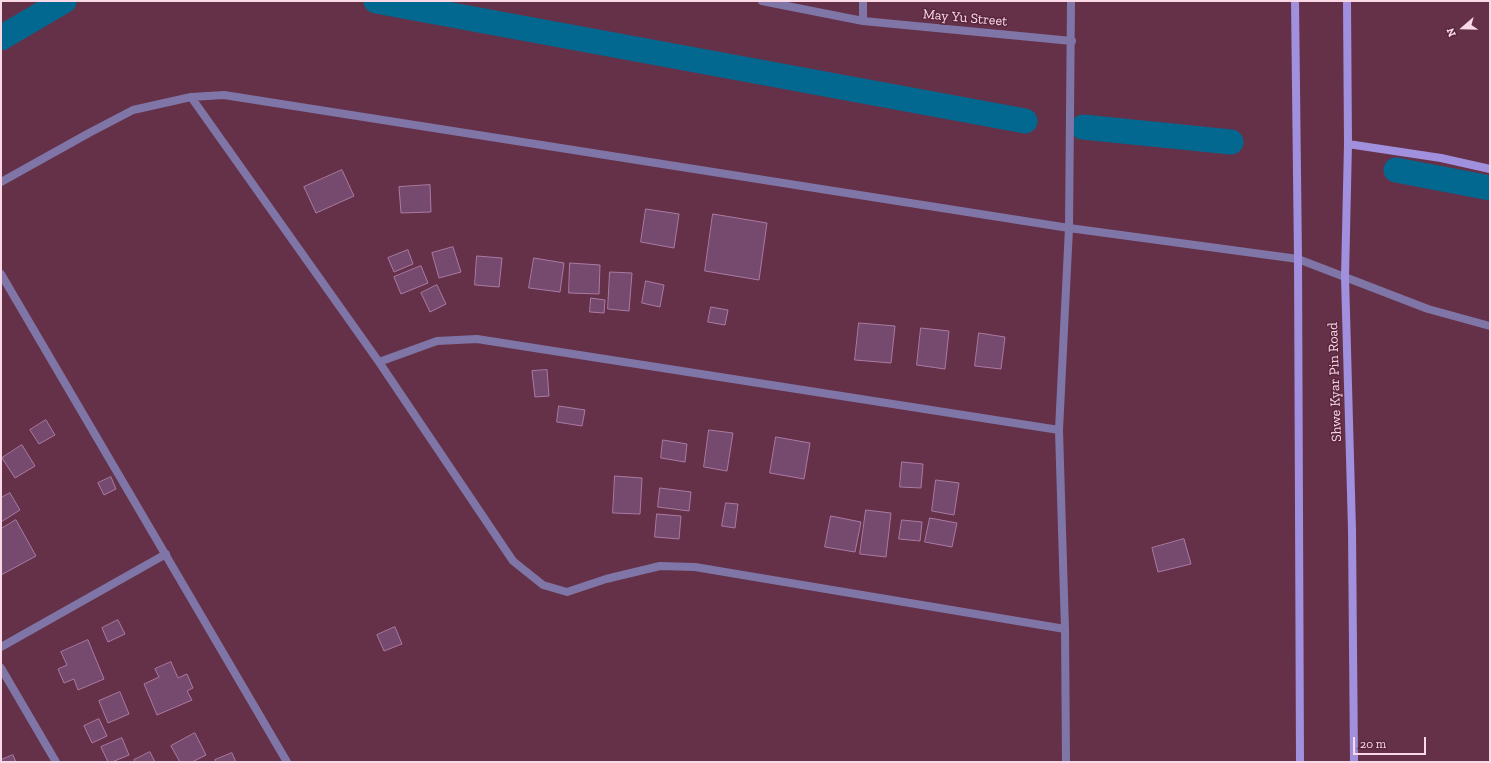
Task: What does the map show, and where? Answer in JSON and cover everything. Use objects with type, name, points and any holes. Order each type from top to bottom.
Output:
[{"type":"street","name":"May Yu Street","points":[[762,1],[863,21],[1072,41]]},
{"type":"street","points":[[863,1],[863,21]]},
{"type":"street","points":[[1066,762],[1065,629],[1059,430],[1069,228],[1072,41],[1071,1]]},
{"type":"street","points":[[1295,1],[1298,259],[1300,762]]},
{"type":"street","name":"Shwe Kyar Pin Road","points":[[1347,1],[1348,144],[1345,277],[1352,530],[1354,762]]},
{"type":"street","points":[[1,182],[133,110],[190,97],[224,95],[1069,228],[1298,259],[1428,309],[1490,326]]},
{"type":"street","points":[[190,97],[379,362],[513,561],[543,585],[567,592],[606,579],[660,566],[695,567],[1065,629]]},
{"type":"street","points":[[1348,144],[1441,158],[1490,169]]},
{"type":"street","points":[[1,274],[287,762]]},
{"type":"street","points":[[379,362],[437,341],[477,339],[1059,430]]},
{"type":"street","points":[[1,647],[166,554]]},
{"type":"street","points":[[1,668],[56,762]]},
{"type":"building","points":[[342,170],[354,196],[316,213],[304,187]]},
{"type":"building","points":[[430,185],[431,212],[401,213],[399,187]]},
{"type":"building","points":[[646,209],[679,214],[674,248],[641,242]]},
{"type":"building","points":[[713,214],[767,223],[759,280],[705,271]]},
{"type":"building","points":[[453,247],[461,272],[439,278],[432,253]]},
{"type":"building","points":[[408,250],[413,264],[394,272],[388,258]]},
{"type":"building","points":[[477,256],[502,258],[499,287],[475,285]]},
{"type":"building","points":[[534,258],[564,263],[560,292],[529,288]]},
{"type":"building","points":[[570,263],[600,265],[599,294],[569,293]]},
{"type":"building","points":[[421,266],[428,283],[401,294],[394,277]]},
{"type":"building","points":[[610,272],[632,273],[629,311],[608,309]]},
{"type":"building","points":[[646,281],[664,285],[660,307],[642,303]]},
{"type":"building","points":[[437,285],[446,304],[430,312],[421,293]]},
{"type":"building","points":[[591,298],[605,300],[604,313],[590,312]]},
{"type":"building","points":[[711,307],[728,310],[725,325],[708,322]]},
{"type":"building","points":[[859,323],[895,326],[891,363],[855,360]]},
{"type":"building","points":[[921,328],[949,331],[945,369],[917,365]]},
{"type":"building","points":[[979,333],[1005,337],[1001,369],[975,366]]},
{"type":"building","points":[[547,370],[549,396],[535,397],[532,371]]},
{"type":"building","points":[[559,406],[585,410],[582,426],[557,422]]},
{"type":"building","points":[[46,420],[55,435],[39,444],[30,430]]},
{"type":"building","points":[[709,430],[733,433],[727,471],[704,467]]},
{"type":"building","points":[[776,437],[810,443],[804,479],[770,473]]},
{"type":"building","points":[[663,440],[687,444],[685,462],[661,458]]},
{"type":"building","points":[[22,445],[35,466],[15,478],[2,458]]},
{"type":"building","points":[[902,462],[923,464],[921,488],[900,487]]},
{"type":"building","points":[[615,476],[642,478],[640,514],[613,513]]},
{"type":"building","points":[[111,477],[116,489],[104,495],[98,483]]},
{"type":"building","points":[[936,480],[959,483],[954,515],[932,511]]},
{"type":"building","points":[[660,488],[691,492],[689,511],[658,507]]},
{"type":"building","points":[[10,493],[20,510],[1,522],[1,498]]},
{"type":"building","points":[[726,503],[738,504],[735,528],[722,526]]},
{"type":"building","points":[[866,510],[891,513],[886,557],[860,554]]},
{"type":"building","points":[[657,514],[681,516],[679,539],[655,537]]},
{"type":"building","points":[[831,516],[861,522],[855,552],[825,547]]},
{"type":"building","points":[[930,518],[957,523],[952,547],[925,542]]},
{"type":"building","points":[[16,520],[36,556],[1,575],[1,529]]},
{"type":"building","points":[[902,520],[922,522],[920,541],[899,539]]},
{"type":"building","points":[[1184,539],[1191,564],[1158,572],[1152,548]]},
{"type":"building","points":[[118,620],[125,634],[108,642],[102,628]]},
{"type":"building","points":[[395,627],[402,644],[384,651],[377,635]]},
{"type":"building","points":[[88,640],[104,679],[78,690],[74,679],[64,683],[58,669],[67,665],[61,652]]},
{"type":"building","points":[[171,662],[178,678],[187,674],[193,688],[187,691],[192,700],[157,715],[144,684],[159,677],[155,669]]},
{"type":"building","points":[[120,692],[129,714],[108,723],[99,701]]},
{"type":"building","points":[[99,719],[107,736],[92,743],[84,726]]},
{"type":"building","points":[[195,733],[206,755],[192,762],[180,762],[171,746]]},
{"type":"building","points":[[122,738],[129,755],[112,762],[108,762],[101,747]]},
{"type":"building","points":[[150,752],[155,762],[135,762],[134,760]]},
{"type":"building","points":[[232,753],[236,762],[216,762],[215,760]]},
{"type":"building","points":[[13,755],[16,762],[1,762],[1,760]]},
{"type":"waterway","points":[[1,38],[64,1]]},
{"type":"waterway","points":[[376,1],[1025,121]]},
{"type":"waterway","points":[[1083,127],[1231,142]]},
{"type":"waterway","points":[[1396,170],[1490,188]]}]
